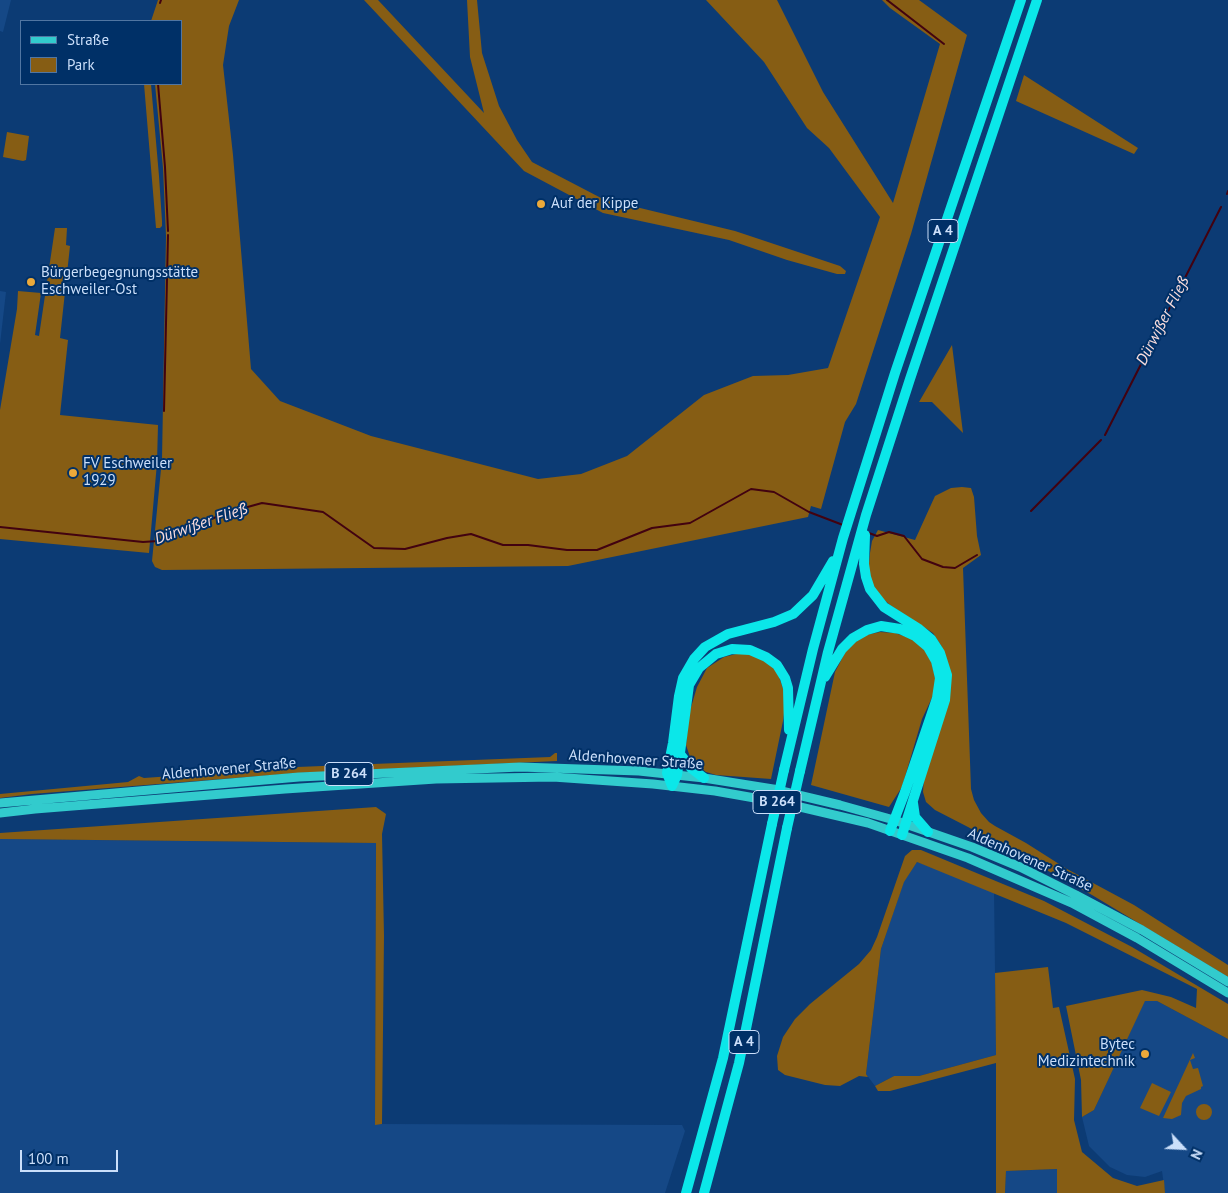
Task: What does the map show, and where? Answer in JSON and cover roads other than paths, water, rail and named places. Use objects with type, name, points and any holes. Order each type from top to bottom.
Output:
[{"type":"highway","name":"A 4","points":[[686,1193],[723,1058],[789,748],[812,649],[843,538],[895,373],[1022,0]]},
{"type":"highway","name":"A 4","points":[[704,1193],[739,1064],[787,828],[820,687],[861,544],[866,514],[1037,0]]},
{"type":"highway","points":[[861,544],[864,571],[873,594],[884,606],[920,629],[931,639],[940,653],[946,669],[947,688],[945,700],[902,835]]},
{"type":"highway","points":[[672,786],[673,743],[681,684],[694,659],[705,647],[722,636],[780,620],[798,610],[813,595],[840,550]]},
{"type":"highway","points":[[820,687],[847,643],[867,630],[890,626],[908,631],[922,641],[933,654],[940,678],[937,698],[890,830]]},
{"type":"highway","points":[[672,774],[680,754],[688,692],[695,672],[711,656],[721,652],[736,649],[754,651],[776,665],[785,678],[790,700],[789,748]]},
{"type":"highway","points":[[680,754],[691,768],[704,778]]},
{"type":"highway","points":[[912,802],[915,817],[928,832]]},
{"type":"main road","name":"Aldenhovener Straße","points":[[0,803],[299,776],[520,766],[672,774],[704,778],[773,790],[894,820],[972,847],[1046,880],[1142,930],[1228,982]]},
{"type":"main road","name":"Aldenhovener Straße","points":[[0,813],[275,789],[436,779],[553,778],[716,791],[783,803],[860,821],[968,858],[1072,903],[1137,938],[1228,993]]},
{"type":"waterway","points":[[887,0],[944,44]]},
{"type":"waterway","points":[[158,85],[168,231]]},
{"type":"waterway","name":"Dürwißer Fließ","points":[[1105,435],[1221,207]]},
{"type":"waterway","points":[[164,411],[168,235]]},
{"type":"waterway","name":"Dürwißer Fließ","points":[[1031,511],[1101,440]]},
{"type":"waterway","name":"Dürwißer Fließ","points":[[0,527],[143,542],[158,541],[226,513],[262,503],[323,512],[374,548],[405,549],[471,534],[503,545],[528,545],[567,550],[597,550],[652,528],[690,523],[751,489],[774,492],[809,512],[843,525]]},
{"type":"waterway","name":"Dürwißer Fließ","points":[[869,533],[877,536],[889,532],[904,536],[922,559],[943,567],[955,568],[977,555]]},
{"type":"place","name":"Auf der Kippe","points":[[541,204]]},
{"type":"place","name":"Bürgerbegegnungsstätte Eschweiler-Ost","points":[[31,282]]},
{"type":"place","name":"FV Eschweiler 1929","points":[[73,473]]},
{"type":"place","name":"Bytec Medizintechnik","points":[[1145,1054]]}]
